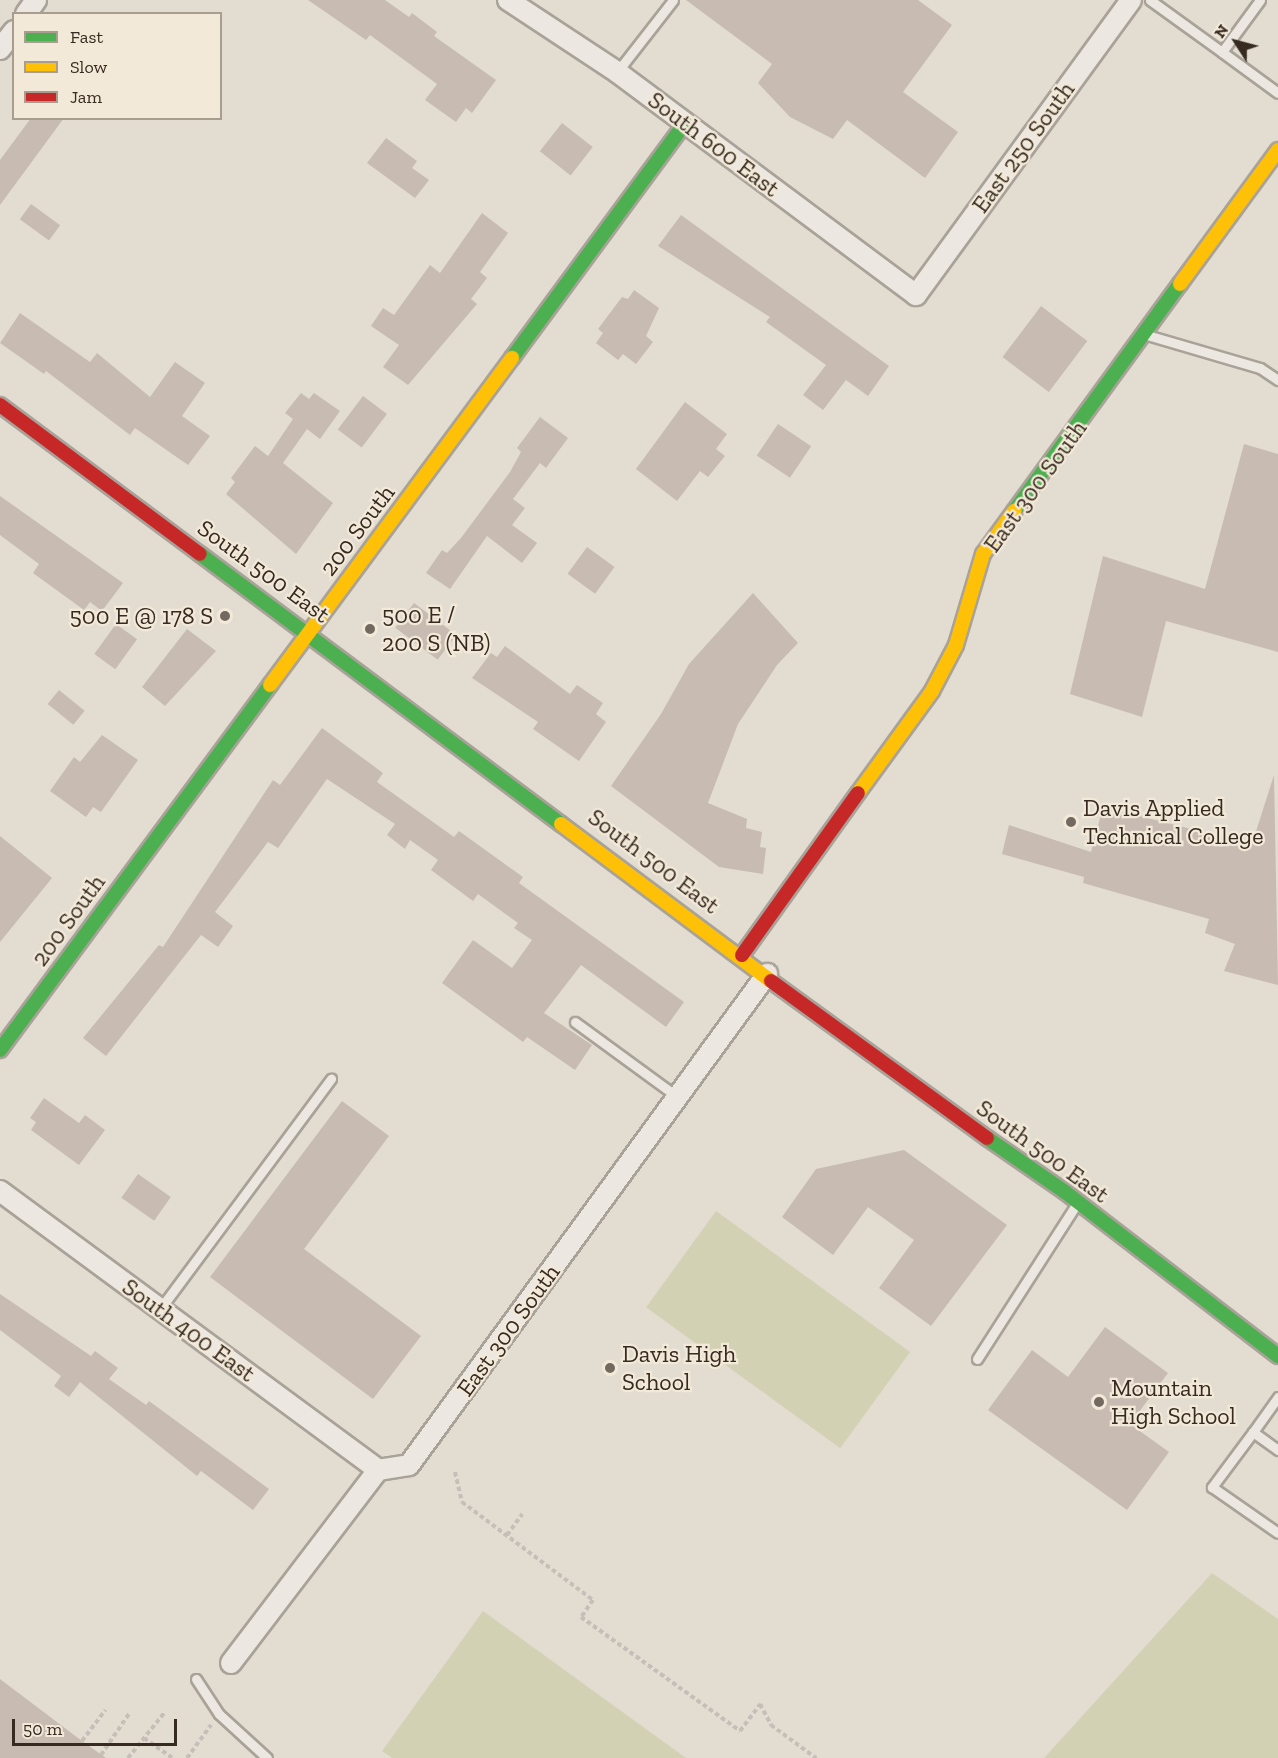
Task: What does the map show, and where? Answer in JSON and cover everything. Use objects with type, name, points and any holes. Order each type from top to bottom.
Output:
[{"type":"street","name":"South 600 East","points":[[507,0],[617,72],[916,295]]},
{"type":"street","name":"East 250 South","points":[[916,295],[1131,0]]},
{"type":"street","points":[[0,49],[12,34]]},
{"type":"street","name":"200 South","points":[[0,1050],[685,123]]},
{"type":"street","name":"East 300 South","points":[[742,955],[932,691],[956,645],[983,554],[1147,335],[1278,150]]},
{"type":"street","name":"South 500 East","points":[[0,405],[742,955],[913,1087],[1078,1203],[1278,1356]]},
{"type":"street","name":"East 300 South","points":[[378,1470],[409,1466],[676,1096],[767,974]]},
{"type":"street","name":"South 400 East","points":[[0,1191],[378,1470]]},
{"type":"street","points":[[231,1663],[378,1470]]},
{"type":"lane","points":[[617,72],[673,0]]},
{"type":"lane","points":[[1150,0],[1278,93]]},
{"type":"lane","points":[[1222,52],[1260,0]]},
{"type":"lane","points":[[1147,335],[1260,368],[1278,380]]},
{"type":"lane","points":[[575,1022],[676,1096]]},
{"type":"lane","points":[[160,1309],[332,1079]]},
{"type":"lane","points":[[977,1359],[1078,1203]]},
{"type":"lane","points":[[1278,1397],[1212,1487],[1278,1533]]},
{"type":"lane","points":[[1253,1432],[1278,1450]]},
{"type":"lane","points":[[196,1679],[219,1714],[267,1758]]},
{"type":"path","points":[[455,1472],[462,1502],[593,1600],[581,1617],[740,1731],[760,1704],[771,1725],[816,1758]]},
{"type":"path","points":[[507,1535],[522,1514]]},
{"type":"path","points":[[82,1741],[105,1710]]},
{"type":"path","points":[[128,1758],[165,1712]]},
{"type":"path","points":[[101,1755],[129,1714]]},
{"type":"path","points":[[187,1758],[211,1725]]},
{"type":"path","points":[[144,1738],[173,1758]]},
{"type":"shaded area","points":[[716,1211],[910,1352],[840,1448],[646,1307]]},
{"type":"shaded area","points":[[1212,1573],[1278,1619],[1278,1758],[1044,1758]]},
{"type":"shaded area","points":[[483,1611],[686,1758],[392,1758],[382,1751]]},
{"type":"building","points":[[308,0],[385,0],[409,17],[412,13],[437,32],[434,36],[496,80],[472,113],[466,108],[456,122],[425,100],[437,84],[370,35],[366,40]]},
{"type":"building","points":[[686,0],[918,0],[952,25],[903,92],[958,132],[925,178],[847,120],[833,139],[790,117],[758,83],[772,64]]},
{"type":"building","points":[[30,120],[63,120],[0,205],[0,160]]},
{"type":"building","points":[[562,123],[593,147],[571,175],[540,151]]},
{"type":"building","points":[[386,138],[417,161],[412,168],[429,180],[415,198],[367,163]]},
{"type":"building","points":[[31,204],[60,225],[49,241],[20,219]]},
{"type":"building","points":[[482,213],[508,233],[480,272],[487,278],[471,299],[477,304],[408,385],[383,367],[399,345],[371,326],[383,308],[394,315],[430,265],[440,273]]},
{"type":"building","points":[[681,215],[889,366],[868,396],[846,380],[823,410],[803,395],[826,365],[766,322],[770,317],[658,246]]},
{"type":"building","points":[[634,290],[659,308],[646,336],[653,342],[636,364],[623,354],[618,360],[596,343],[603,333],[598,329],[622,297],[628,299]]},
{"type":"building","points":[[1041,306],[1087,341],[1049,392],[1002,357]]},
{"type":"building","points":[[20,313],[90,362],[97,353],[150,397],[175,362],[205,383],[182,416],[210,436],[188,465],[135,428],[130,435],[46,371],[44,374],[0,343]]},
{"type":"building","points":[[301,393],[309,399],[314,393],[340,411],[320,439],[307,429],[283,463],[333,503],[296,554],[226,494],[235,482],[231,478],[255,446],[268,456],[293,419],[285,413]]},
{"type":"building","points":[[363,396],[387,414],[362,448],[338,430]]},
{"type":"building","points":[[685,402],[727,434],[716,449],[725,456],[708,477],[700,471],[677,501],[636,469]]},
{"type":"building","points":[[540,417],[568,438],[546,468],[540,463],[513,499],[525,508],[512,525],[537,543],[522,563],[487,536],[450,589],[426,573],[442,550],[447,553],[461,538],[510,472],[521,452],[517,448]]},
{"type":"building","points":[[778,424],[811,446],[790,478],[757,456]]},
{"type":"building","points":[[1244,444],[1278,454],[1278,652],[1166,621],[1142,717],[1070,694],[1103,556],[1205,589]]},
{"type":"building","points":[[0,496],[123,583],[102,611],[90,602],[84,610],[33,573],[39,564],[0,535]]},
{"type":"building","points":[[587,547],[615,567],[595,594],[568,574]]},
{"type":"building","points":[[753,593],[798,643],[777,665],[738,724],[708,803],[747,819],[746,828],[762,832],[760,847],[766,848],[763,874],[719,867],[611,786],[661,714],[689,664]]},
{"type":"building","points":[[414,603],[456,635],[438,660],[395,628]]},
{"type":"building","points":[[116,624],[137,639],[115,669],[94,654]]},
{"type":"building","points":[[187,629],[216,651],[165,706],[142,687]]},
{"type":"building","points":[[505,646],[570,694],[577,685],[603,703],[596,714],[606,722],[579,761],[533,729],[538,722],[472,678],[491,653],[497,657]]},
{"type":"building","points":[[59,690],[85,711],[73,725],[48,704]]},
{"type":"building","points":[[322,728],[383,773],[377,782],[454,837],[459,831],[523,877],[519,883],[684,1002],[666,1027],[581,965],[544,1013],[592,1045],[575,1070],[527,1037],[523,1042],[442,983],[473,940],[512,968],[532,940],[514,928],[518,923],[478,894],[473,901],[431,870],[438,860],[410,840],[405,849],[387,835],[395,824],[327,779],[278,848],[268,842],[215,912],[233,926],[218,947],[201,935],[106,1056],[83,1038],[159,945],[163,947],[273,780],[280,785]]},
{"type":"building","points":[[102,735],[138,760],[101,812],[93,807],[86,817],[50,791],[74,757],[80,762]]},
{"type":"building","points":[[1274,775],[1278,985],[1224,971],[1235,944],[1205,933],[1209,919],[1083,883],[1084,877],[1002,854],[1009,825],[1091,852],[1103,807],[1252,844]]},
{"type":"building","points":[[0,836],[52,878],[0,942]]},
{"type":"building","points":[[44,1098],[79,1123],[85,1115],[105,1130],[79,1165],[31,1130],[36,1122],[30,1118]]},
{"type":"building","points":[[342,1101],[389,1136],[304,1249],[421,1336],[373,1399],[210,1277]]},
{"type":"building","points":[[904,1150],[1007,1225],[931,1326],[879,1288],[914,1240],[868,1207],[833,1255],[782,1217],[816,1169]]},
{"type":"building","points":[[138,1174],[171,1197],[154,1221],[121,1198]]},
{"type":"building","points":[[0,1294],[91,1356],[95,1351],[118,1368],[109,1379],[146,1405],[149,1401],[269,1489],[253,1510],[201,1471],[197,1476],[80,1382],[69,1397],[54,1386],[61,1376],[0,1330]]},
{"type":"building","points":[[1105,1327],[1168,1373],[1130,1424],[1169,1452],[1127,1510],[988,1410],[1032,1350],[1068,1377]]},
{"type":"building","points":[[0,1679],[82,1741],[106,1758],[0,1758]]},
{"type":"traffic: fast","points":[[512,358],[685,123]]},
{"type":"traffic: fast","points":[[1015,510],[1180,284]]},
{"type":"traffic: fast","points":[[200,554],[561,824]]},
{"type":"traffic: fast","points":[[0,1050],[270,685]]},
{"type":"traffic: fast","points":[[987,1138],[1065,1192],[1278,1356]]},
{"type":"traffic: slow","points":[[1180,284],[1278,150]]},
{"type":"traffic: slow","points":[[270,685],[512,358]]},
{"type":"traffic: slow","points":[[858,793],[932,691],[956,645],[983,554],[1015,510]]},
{"type":"traffic: slow","points":[[561,824],[771,981]]},
{"type":"traffic: jam","points":[[0,405],[200,554]]},
{"type":"traffic: jam","points":[[742,955],[858,793]]},
{"type":"traffic: jam","points":[[771,981],[987,1138]]},
{"type":"place","name":"500 E @ 178 S","points":[[225,616]]},
{"type":"place","name":"500 E / 200 S (NB)","points":[[370,629]]},
{"type":"place","name":"Davis Applied Technical College","points":[[1071,822]]},
{"type":"place","name":"Davis High School","points":[[610,1368]]},
{"type":"place","name":"Mountain High School","points":[[1099,1402]]}]
